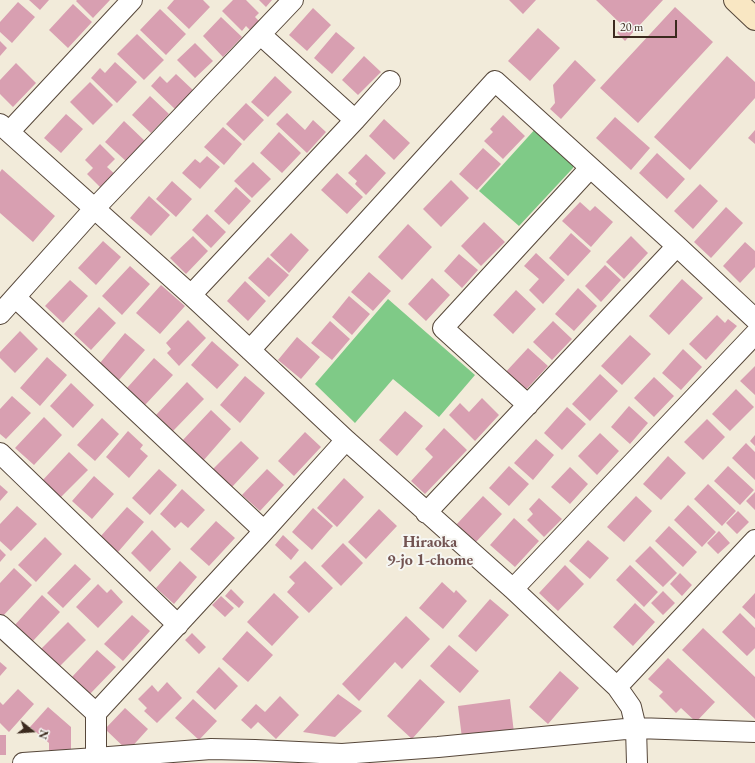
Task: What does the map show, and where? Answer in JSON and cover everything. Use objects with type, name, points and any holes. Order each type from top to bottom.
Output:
[{"type":"main road","points":[[735,0],[755,19]]},
{"type":"street","points":[[132,0],[4,128],[191,295],[346,440],[426,513],[513,589],[618,687],[631,707],[636,728],[637,763]]},
{"type":"street","points":[[0,314],[16,298],[94,209],[293,0]]},
{"type":"street","points":[[261,35],[355,120]]},
{"type":"street","points":[[191,295],[390,81]]},
{"type":"street","points":[[250,350],[495,81],[755,319]]},
{"type":"street","points":[[528,405],[444,328],[590,168]]},
{"type":"street","points":[[426,513],[677,246]]},
{"type":"street","points":[[16,298],[264,531]]},
{"type":"street","points":[[513,589],[755,334]]},
{"type":"street","points":[[96,758],[96,713],[346,440]]},
{"type":"street","points":[[0,453],[178,625]]},
{"type":"street","points":[[618,687],[755,540]]},
{"type":"street","points":[[0,625],[96,713]]},
{"type":"street","points":[[23,763],[96,758],[211,756],[255,750],[342,754],[636,728],[755,732]]},
{"type":"green space","points":[[537,127],[575,160],[573,168],[519,226],[479,191]]},
{"type":"green space","points":[[388,299],[475,375],[439,417],[393,379],[355,423],[315,384]]},
{"type":"building","points":[[29,0],[49,0],[40,10]]},
{"type":"building","points":[[110,0],[93,18],[76,1]]},
{"type":"building","points":[[174,0],[203,0],[210,7],[189,29],[167,8]]},
{"type":"building","points":[[233,0],[246,0],[259,13],[255,17],[261,23],[252,32],[246,26],[242,31],[222,11]]},
{"type":"building","points":[[259,0],[272,0],[266,7]]},
{"type":"building","points":[[509,0],[536,0],[523,14]]},
{"type":"building","points":[[596,0],[663,0],[625,41],[617,33],[623,26]]},
{"type":"building","points":[[18,2],[35,17],[12,43],[0,32],[0,22]]},
{"type":"building","points":[[73,4],[92,22],[68,48],[49,30]]},
{"type":"building","points":[[675,7],[713,42],[638,123],[600,88]]},
{"type":"building","points":[[313,8],[331,25],[307,51],[289,35]]},
{"type":"building","points":[[160,9],[186,34],[166,55],[140,30]]},
{"type":"building","points":[[221,17],[242,37],[223,57],[203,36]]},
{"type":"building","points":[[538,28],[560,48],[530,81],[508,61]]},
{"type":"building","points":[[336,32],[355,48],[332,74],[314,58]]},
{"type":"building","points":[[137,34],[164,60],[144,80],[117,54]]},
{"type":"building","points":[[0,41],[7,48],[0,56]]},
{"type":"building","points":[[195,43],[213,61],[195,78],[177,60]]},
{"type":"building","points":[[364,56],[381,72],[358,95],[342,80]]},
{"type":"building","points":[[727,56],[755,82],[755,98],[690,170],[654,137]]},
{"type":"building","points":[[575,60],[596,80],[561,119],[550,109],[555,103],[553,85]]},
{"type":"building","points":[[115,62],[137,82],[117,103],[91,78],[100,68],[105,73]]},
{"type":"building","points":[[16,63],[36,83],[13,107],[0,94],[0,80]]},
{"type":"building","points":[[176,74],[195,92],[177,111],[151,86],[160,76],[167,83]]},
{"type":"building","points":[[275,76],[292,92],[268,117],[251,102]]},
{"type":"building","points":[[90,82],[113,105],[93,125],[70,102]]},
{"type":"building","points":[[150,96],[169,114],[151,133],[132,115]]},
{"type":"building","points":[[246,103],[264,120],[244,141],[226,124]]},
{"type":"building","points":[[287,113],[305,130],[313,120],[326,132],[307,153],[276,124]]},
{"type":"building","points":[[66,114],[83,129],[61,153],[44,138]]},
{"type":"building","points":[[503,115],[525,136],[503,159],[484,141],[493,132],[490,129]]},
{"type":"building","points":[[615,117],[650,148],[631,170],[596,138]]},
{"type":"building","points":[[384,119],[410,143],[394,160],[369,136]]},
{"type":"building","points":[[124,121],[146,142],[127,162],[105,142]]},
{"type":"building","points":[[223,127],[242,144],[224,165],[204,147]]},
{"type":"building","points":[[755,130],[755,144],[748,138]]},
{"type":"building","points":[[279,132],[301,153],[282,173],[260,153]]},
{"type":"building","points":[[100,144],[115,159],[107,167],[117,176],[104,191],[87,174],[93,168],[85,160]]},
{"type":"building","points":[[483,148],[501,164],[477,190],[459,174]]},
{"type":"building","points":[[657,153],[685,179],[667,199],[639,173]]},
{"type":"building","points":[[366,154],[386,173],[366,195],[355,184],[357,181],[348,173]]},
{"type":"building","points":[[207,156],[220,167],[200,189],[182,173],[195,159],[200,163]]},
{"type":"building","points":[[253,162],[271,179],[252,198],[234,181]]},
{"type":"building","points":[[2,169],[55,216],[33,242],[0,213],[0,172]]},
{"type":"building","points":[[337,173],[363,197],[347,214],[321,190]]},
{"type":"building","points":[[451,180],[469,198],[441,227],[423,209]]},
{"type":"building","points":[[172,181],[192,199],[176,217],[156,199]]},
{"type":"building","points":[[700,184],[718,201],[693,229],[674,211]]},
{"type":"building","points":[[236,187],[251,201],[229,225],[214,211]]},
{"type":"building","points":[[149,196],[170,215],[151,236],[130,218]]},
{"type":"building","points":[[580,202],[590,211],[595,206],[613,222],[591,247],[562,221]]},
{"type":"building","points":[[726,207],[743,223],[711,258],[694,242]]},
{"type":"building","points":[[207,214],[226,232],[211,248],[192,230]]},
{"type":"building","points":[[484,222],[505,242],[481,266],[461,246]]},
{"type":"building","points":[[408,224],[432,247],[402,280],[378,257]]},
{"type":"building","points":[[291,233],[309,250],[289,273],[270,255]]},
{"type":"building","points":[[571,233],[591,251],[568,276],[549,258]]},
{"type":"building","points":[[193,236],[208,251],[186,274],[170,258]]},
{"type":"building","points":[[631,236],[648,253],[624,279],[606,262]]},
{"type":"building","points":[[103,241],[121,257],[96,285],[78,268]]},
{"type":"building","points":[[745,242],[755,251],[755,267],[740,283],[723,266]]},
{"type":"building","points":[[536,253],[565,280],[543,304],[529,290],[539,279],[524,266]]},
{"type":"building","points":[[459,254],[478,270],[462,288],[444,271]]},
{"type":"building","points":[[268,257],[289,275],[269,297],[248,278]]},
{"type":"building","points":[[605,265],[621,280],[601,302],[585,286]]},
{"type":"building","points":[[130,266],[150,284],[122,315],[102,296]]},
{"type":"building","points":[[369,272],[391,291],[373,311],[351,292]]},
{"type":"building","points":[[432,278],[450,295],[426,321],[408,304]]},
{"type":"building","points":[[682,279],[703,298],[669,335],[649,316]]},
{"type":"building","points":[[70,280],[88,296],[63,323],[45,306]]},
{"type":"building","points":[[245,281],[266,301],[248,321],[227,301]]},
{"type":"building","points":[[161,285],[185,306],[160,334],[136,313]]},
{"type":"building","points":[[578,288],[597,306],[574,331],[555,314]]},
{"type":"building","points":[[516,290],[536,309],[513,334],[493,315]]},
{"type":"building","points":[[349,296],[370,314],[352,335],[332,317]]},
{"type":"building","points":[[99,307],[116,323],[91,350],[74,334]]},
{"type":"building","points":[[717,315],[725,323],[728,319],[737,326],[706,360],[689,344]]},
{"type":"building","points":[[188,320],[206,338],[179,366],[167,353],[171,349],[166,343]]},
{"type":"building","points":[[330,321],[350,339],[332,360],[311,343]]},
{"type":"building","points":[[553,321],[572,339],[552,360],[533,342]]},
{"type":"building","points":[[20,331],[38,349],[15,373],[0,358],[0,352]]},
{"type":"building","points":[[125,333],[145,350],[119,380],[100,363]]},
{"type":"building","points":[[630,335],[651,354],[622,385],[601,366]]},
{"type":"building","points":[[297,337],[320,357],[301,379],[278,360]]},
{"type":"building","points":[[212,341],[239,365],[217,389],[191,365]]},
{"type":"building","points":[[528,348],[548,366],[522,394],[502,376]]},
{"type":"building","points":[[683,349],[702,367],[681,390],[662,373]]},
{"type":"building","points":[[47,357],[67,375],[40,406],[20,388]]},
{"type":"building","points":[[154,358],[173,375],[145,405],[127,388]]},
{"type":"building","points":[[755,366],[755,395],[740,381]]},
{"type":"building","points":[[600,374],[618,391],[590,421],[572,404]]},
{"type":"building","points":[[245,376],[265,393],[240,423],[220,405]]},
{"type":"building","points":[[654,377],[674,396],[654,417],[634,398]]},
{"type":"building","points":[[187,382],[204,399],[173,431],[156,415]]},
{"type":"building","points":[[71,383],[94,405],[73,428],[50,406]]},
{"type":"building","points":[[736,389],[754,407],[730,431],[712,414]]},
{"type":"building","points":[[12,396],[31,413],[6,439],[0,434],[0,409]]},
{"type":"building","points":[[482,398],[499,415],[475,441],[449,415],[460,403],[469,412]]},
{"type":"building","points":[[629,406],[648,423],[630,444],[611,427]]},
{"type":"building","points":[[567,407],[586,424],[562,450],[544,433]]},
{"type":"building","points":[[211,410],[231,429],[203,461],[182,441]]},
{"type":"building","points":[[405,411],[423,426],[397,456],[379,440]]},
{"type":"building","points":[[44,417],[62,435],[34,465],[15,448]]},
{"type":"building","points":[[102,418],[119,434],[95,461],[77,445]]},
{"type":"building","points":[[707,419],[725,437],[703,460],[684,442]]},
{"type":"building","points":[[444,428],[467,450],[425,494],[411,481],[433,457],[425,449]]},
{"type":"building","points":[[128,431],[143,445],[140,449],[148,456],[129,478],[106,457]]},
{"type":"building","points":[[305,432],[321,447],[294,476],[278,461]]},
{"type":"building","points":[[600,433],[619,451],[597,475],[578,456]]},
{"type":"building","points":[[755,435],[755,446],[750,441]]},
{"type":"building","points":[[536,439],[554,455],[533,480],[514,463]]},
{"type":"building","points":[[241,441],[259,458],[232,487],[213,469]]},
{"type":"building","points":[[746,443],[755,452],[755,480],[732,458]]},
{"type":"building","points":[[69,452],[88,470],[59,499],[41,482]]},
{"type":"building","points":[[668,456],[686,473],[661,500],[643,484]]},
{"type":"building","points":[[509,466],[529,484],[509,506],[489,488]]},
{"type":"building","points":[[728,466],[754,490],[740,505],[714,481]]},
{"type":"building","points":[[570,467],[588,484],[570,504],[551,487]]},
{"type":"building","points":[[159,469],[177,485],[150,515],[132,498]]},
{"type":"building","points":[[267,469],[284,485],[260,511],[242,495]]},
{"type":"building","points":[[94,476],[114,494],[92,519],[72,501]]},
{"type":"building","points":[[344,478],[364,497],[337,527],[317,508]]},
{"type":"building","points":[[708,484],[736,511],[722,526],[694,499]]},
{"type":"building","points":[[0,485],[8,492],[0,501]]},
{"type":"building","points":[[182,489],[205,510],[188,528],[181,522],[175,528],[160,514]]},
{"type":"building","points":[[755,492],[755,510],[746,501]]},
{"type":"building","points":[[483,496],[502,514],[475,543],[456,525]]},
{"type":"building","points":[[636,496],[652,511],[624,542],[607,527]]},
{"type":"building","points":[[539,498],[562,519],[544,537],[527,520],[533,514],[529,509]]},
{"type":"building","points":[[688,505],[716,532],[702,547],[674,520]]},
{"type":"building","points":[[17,506],[37,524],[11,551],[0,541],[0,524]]},
{"type":"building","points":[[127,507],[144,522],[118,552],[100,537]]},
{"type":"building","points":[[313,508],[333,526],[312,550],[292,532]]},
{"type":"building","points":[[379,509],[397,526],[366,559],[348,542]]},
{"type":"building","points":[[738,511],[749,522],[737,534],[726,523]]},
{"type":"building","points":[[514,518],[539,541],[515,567],[490,545]]},
{"type":"building","points":[[216,521],[235,538],[209,566],[190,549]]},
{"type":"building","points":[[669,526],[697,552],[683,567],[655,541]]},
{"type":"building","points":[[152,530],[171,549],[150,572],[131,553]]},
{"type":"building","points":[[719,531],[730,543],[718,554],[707,543]]},
{"type":"building","points":[[283,535],[299,550],[291,560],[275,545]]},
{"type":"building","points":[[45,537],[62,554],[36,582],[18,565]]},
{"type":"building","points":[[588,540],[609,558],[590,579],[569,561]]},
{"type":"building","points":[[343,543],[363,563],[341,586],[321,566]]},
{"type":"building","points":[[650,546],[677,573],[663,587],[635,561]]},
{"type":"building","points":[[0,549],[6,555],[0,562]]},
{"type":"building","points":[[180,561],[197,577],[174,604],[156,588]]},
{"type":"building","points":[[305,561],[333,588],[309,613],[287,592],[295,583],[289,577]]},
{"type":"building","points":[[75,564],[91,579],[63,608],[47,593]]},
{"type":"building","points":[[565,565],[584,584],[558,611],[539,593]]},
{"type":"building","points":[[630,565],[658,592],[644,607],[616,580]]},
{"type":"building","points":[[14,568],[32,585],[2,617],[0,614],[0,583]]},
{"type":"building","points":[[680,573],[692,585],[682,596],[670,584]]},
{"type":"building","points":[[442,582],[454,593],[456,590],[467,601],[443,629],[419,608]]},
{"type":"building","points":[[98,584],[107,593],[111,589],[123,602],[98,628],[76,607]]},
{"type":"building","points":[[231,589],[244,602],[239,608],[225,596]]},
{"type":"building","points":[[663,591],[675,603],[663,615],[651,603]]},
{"type":"building","points":[[274,593],[299,617],[272,646],[247,622]]},
{"type":"building","points":[[755,593],[755,619],[742,607]]},
{"type":"building","points":[[42,595],[60,612],[32,642],[14,626]]},
{"type":"building","points":[[221,596],[234,608],[225,617],[212,605]]},
{"type":"building","points":[[490,599],[509,615],[476,652],[458,636]]},
{"type":"building","points":[[635,603],[655,622],[633,646],[613,627]]},
{"type":"building","points":[[740,613],[755,628],[755,648],[747,656],[722,632]]},
{"type":"building","points":[[132,615],[150,631],[123,661],[104,644]]},
{"type":"building","points":[[406,616],[430,639],[402,669],[395,662],[359,701],[342,684]]},
{"type":"building","points":[[68,622],[86,640],[57,669],[39,651]]},
{"type":"building","points":[[703,628],[755,677],[755,719],[682,650]]},
{"type":"building","points":[[247,631],[273,655],[248,682],[222,659]]},
{"type":"building","points":[[192,633],[206,647],[199,654],[185,640]]},
{"type":"building","points":[[449,645],[479,671],[460,693],[430,666]]},
{"type":"building","points":[[97,650],[116,667],[90,694],[72,677]]},
{"type":"building","points":[[668,658],[715,702],[696,722],[681,708],[676,713],[659,696],[663,692],[648,679]]},
{"type":"building","points":[[0,662],[7,668],[0,676]]},
{"type":"building","points":[[219,667],[238,686],[215,710],[196,692]]},
{"type":"building","points":[[560,671],[579,688],[548,724],[529,707]]},
{"type":"building","points":[[420,679],[445,702],[412,739],[387,716]]},
{"type":"building","points":[[167,682],[182,698],[157,723],[144,711],[147,708],[138,699],[152,685],[158,692]]},
{"type":"building","points":[[18,689],[34,704],[9,732],[0,723],[0,702],[3,705]]},
{"type":"building","points":[[338,694],[362,711],[335,737],[303,732]]},
{"type":"building","points":[[280,696],[299,715],[276,739],[258,722],[251,729],[241,720],[256,704],[265,712]]},
{"type":"building","points":[[193,699],[217,721],[199,740],[175,718]]},
{"type":"building","points":[[510,699],[514,733],[462,738],[458,706]]},
{"type":"building","points":[[48,707],[71,727],[71,753],[49,754],[49,743],[30,727]]},
{"type":"building","points":[[125,708],[148,729],[128,751],[105,729]]},
{"type":"building","points":[[0,735],[6,735],[6,755],[0,755]]},
{"type":"district","name":"Hiraoka 9-jo 1-chome","points":[[430,552]]}]
